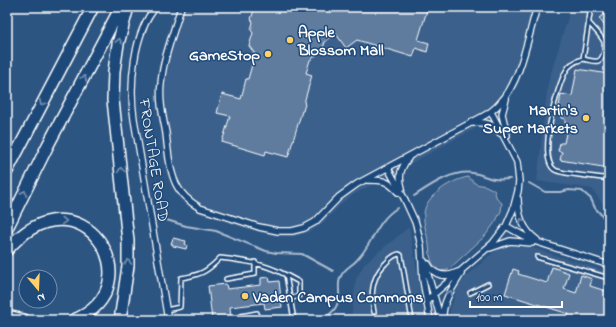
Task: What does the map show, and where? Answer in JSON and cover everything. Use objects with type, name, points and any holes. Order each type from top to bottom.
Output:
[{"type":"highway","points":[[7,171],[93,7]]},
{"type":"highway","points":[[7,228],[41,159],[121,7]]},
{"type":"highway","points":[[120,320],[128,266],[128,241],[113,100],[114,71],[118,44],[128,7]]},
{"type":"highway","points":[[7,250],[26,231],[48,222],[65,221],[76,223],[95,234],[102,244],[110,261],[110,280],[103,298],[97,305],[90,312],[74,320]]},
{"type":"highway","points":[[116,320],[123,300]]},
{"type":"highway","points":[[7,316],[24,320]]},
{"type":"street","name":"FRONTAGE ROAD","points":[[156,7],[146,22],[138,46],[132,77],[131,96],[168,320]]},
{"type":"street","points":[[181,7],[162,77],[160,98],[172,171],[180,190],[194,205],[259,227],[278,231],[292,231],[304,228],[315,222],[339,197],[364,180],[491,112],[507,94]]},
{"type":"street","points":[[511,149],[503,123],[502,114],[507,94],[515,78],[537,7]]},
{"type":"street","points":[[491,112],[511,149],[518,168],[519,213],[522,221],[528,232],[542,244]]},
{"type":"street","points":[[471,123],[482,122],[492,125],[511,149]]},
{"type":"street","points":[[405,200],[399,174],[410,156]]},
{"type":"street","points":[[388,168],[416,224],[423,255],[442,320]]},
{"type":"street","points":[[364,180],[380,180],[388,182],[405,200]]},
{"type":"street","points":[[427,300],[487,249],[506,226],[513,210],[518,191]]},
{"type":"street","points":[[506,226],[524,237],[542,244],[609,265]]},
{"type":"street","points":[[487,249],[510,241],[542,244]]},
{"type":"street","points":[[423,255],[430,268],[442,276],[453,274],[465,268]]},
{"type":"street","points":[[423,255],[423,280],[430,320]]},
{"type":"street","points":[[442,320],[446,299],[465,268]]},
{"type":"lane","points":[[583,58],[591,7]]},
{"type":"lane","points":[[588,22],[604,42],[605,46],[603,58],[597,62],[583,58],[577,60],[566,70],[558,88],[551,115],[547,156],[549,164],[555,171],[609,179]]},
{"type":"lane","points":[[374,312],[371,295],[378,271],[394,255],[400,254],[412,320]]},
{"type":"lane","points":[[537,257],[609,278]]},
{"type":"lane","points":[[166,310],[180,307],[181,278],[198,275],[211,268],[220,258],[255,262],[272,268],[299,282],[299,296],[290,299]]},
{"type":"lane","points":[[226,280],[255,274],[255,262]]},
{"type":"lane","points":[[286,275],[294,320]]},
{"type":"lane","points":[[470,293],[488,284]]},
{"type":"lane","points":[[241,320],[240,316],[257,313],[258,320]]},
{"type":"shaded area","name":"Apple Blossom Mall","points":[[176,7],[542,7],[520,80],[514,93],[501,110],[485,123],[351,196],[343,202],[322,224],[311,231],[293,237],[282,237],[258,232],[198,213],[179,199],[172,187],[166,172],[155,95],[158,66]]},
{"type":"shaded area","points":[[571,7],[609,7],[609,212],[592,189],[537,181],[548,83]]},
{"type":"shaded area","points":[[468,177],[476,184],[486,186],[494,190],[497,199],[502,203],[501,211],[485,236],[448,270],[440,271],[432,263],[430,256],[424,222],[426,207],[434,195],[447,185]]},
{"type":"shaded area","points":[[409,227],[426,320],[351,320],[356,279],[365,263]]},
{"type":"shaded area","points":[[516,243],[609,272],[609,320],[450,320],[450,311],[457,289],[465,277],[500,247]]},
{"type":"building","points":[[255,7],[428,7],[418,40],[429,43],[427,52],[416,48],[413,57],[357,40],[346,48],[336,34],[325,42],[322,51],[310,60],[306,73],[312,75],[303,111],[288,157],[266,151],[265,155],[222,142],[230,116],[217,113],[222,94],[241,99],[255,54],[249,46],[253,33],[251,30],[253,22],[251,19]]},
{"type":"building","points":[[609,11],[609,32],[599,18]]},
{"type":"building","name":"Martin's Super Markets","points":[[577,69],[609,74],[609,168],[560,160],[562,152],[558,151],[560,143],[564,143],[568,124],[565,123],[565,119],[561,118],[561,114],[558,113],[561,94],[572,96]]},
{"type":"building","points":[[173,238],[186,241],[186,249],[173,246],[173,244],[171,244]]},
{"type":"building","points":[[552,267],[569,273],[564,289],[576,293],[581,275],[592,279],[590,286],[609,292],[609,320],[567,320],[569,314],[505,294],[513,269],[519,271],[518,274],[547,283]]},
{"type":"building","name":"Vaden Campus Commons","points":[[269,277],[270,282],[279,281],[282,307],[265,309],[264,303],[230,307],[231,320],[212,320],[208,286],[226,284],[227,289],[261,285],[261,278]]},
{"type":"waterway","points":[[414,196],[442,179],[457,174],[473,173],[494,179],[510,179]]},
{"type":"waterway","points":[[529,183],[545,192],[560,192],[569,190],[582,191],[591,199],[595,208],[609,223]]},
{"type":"waterway","points":[[321,320],[333,311],[337,304],[339,296],[339,281],[342,274],[362,254],[384,219],[397,208]]},
{"type":"waterway","points":[[160,218],[186,226],[216,231],[266,251],[302,254],[333,271]]},
{"type":"place","name":"Apple Blossom Mall","points":[[290,40]]},
{"type":"place","name":"GameStop","points":[[268,54]]},
{"type":"place","name":"Martin's Super Markets","points":[[586,118]]},
{"type":"place","name":"Vaden Campus Commons","points":[[245,296]]}]
